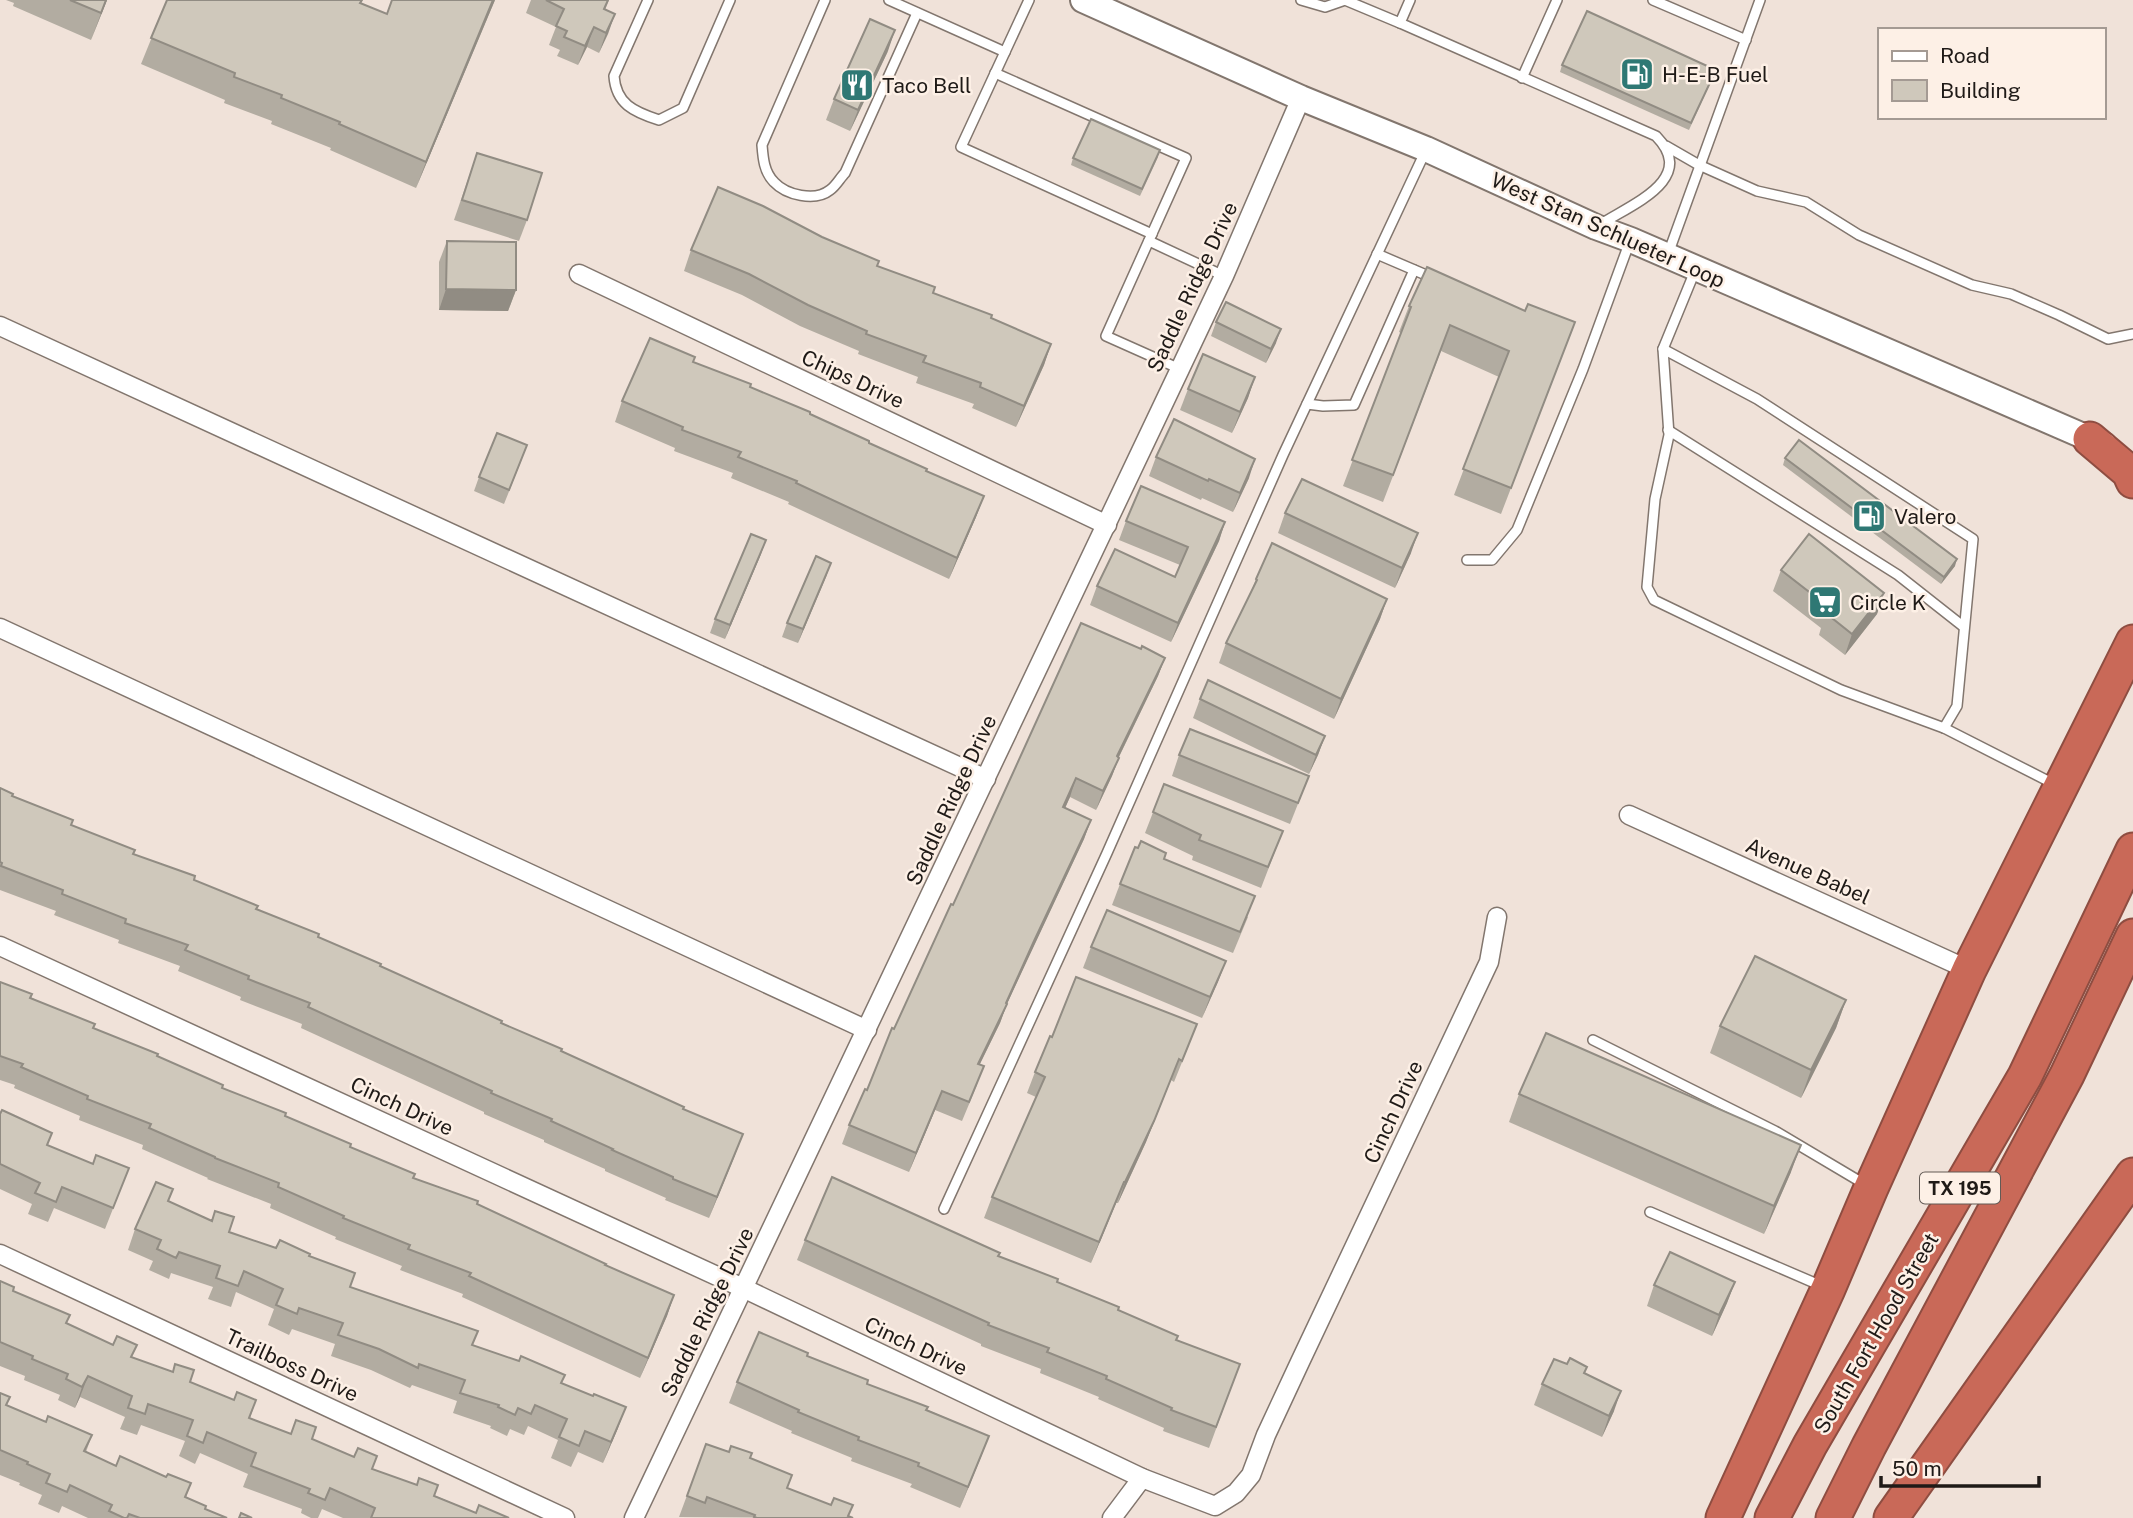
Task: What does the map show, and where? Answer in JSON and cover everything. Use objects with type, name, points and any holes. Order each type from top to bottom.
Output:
[{"type":"highway","points":[[2090,439],[2133,439]]},
{"type":"highway","points":[[2090,439],[2129,472],[2133,481]]},
{"type":"highway","points":[[1723,1518],[1969,970],[2133,642]]},
{"type":"highway","name":"South Fort Hood Street","points":[[1772,1518],[1810,1445],[2025,1076],[2133,850]]},
{"type":"highway","name":"South Fort Hood Street","points":[[1833,1518],[2067,1075],[2133,936]]},
{"type":"highway","points":[[1891,1518],[2133,1175]]},
{"type":"main road","name":"West Stan Schlueter Loop","points":[[1083,0],[1301,98],[1426,149],[2133,458]]},
{"type":"street","name":"Saddle Ridge Drive","points":[[634,1518],[1224,276],[1301,98]]},
{"type":"street","name":"Chips Drive","points":[[579,274],[1107,524]]},
{"type":"street","points":[[0,326],[986,779]]},
{"type":"street","points":[[0,628],[867,1030]]},
{"type":"street","name":"Avenue Babel","points":[[1629,815],[1969,970]]},
{"type":"street","name":"Cinch Drive","points":[[0,946],[743,1288],[1142,1478],[1215,1506],[1236,1493],[1251,1475],[1266,1434],[1489,962],[1497,917]]},
{"type":"street","name":"Trailboss Drive","points":[[0,1254],[565,1518]]},
{"type":"street","points":[[1112,1518],[1142,1478]]},
{"type":"lane","points":[[648,0],[614,76],[621,100],[637,112],[659,120],[683,108],[730,0]]},
{"type":"lane","points":[[825,0],[762,145],[764,165],[774,182],[790,193],[808,197],[829,192],[845,173],[917,13]]},
{"type":"lane","points":[[889,0],[1005,52]]},
{"type":"lane","points":[[1029,0],[961,148],[1150,237],[1224,276]]},
{"type":"lane","points":[[1301,0],[1325,7],[1345,0],[1656,136],[1666,146],[1699,165],[1757,191],[1805,202],[1859,235],[1972,285],[2011,294],[2108,339],[2133,334]]},
{"type":"lane","points":[[1400,23],[1410,0]]},
{"type":"lane","points":[[1522,78],[1557,0]]},
{"type":"lane","points":[[1653,0],[1746,40]]},
{"type":"lane","points":[[1667,256],[1760,0]]},
{"type":"lane","points":[[995,73],[1186,158],[1106,336],[1180,369]]},
{"type":"lane","points":[[1597,226],[1661,187],[1668,174],[1670,159],[1666,146]]},
{"type":"lane","points":[[944,1209],[1107,853],[1307,404],[1426,149]]},
{"type":"lane","points":[[1467,559],[1492,560],[1517,530],[1583,369],[1631,240]]},
{"type":"lane","points":[[1377,254],[1437,280]]},
{"type":"lane","points":[[1696,269],[1662,349],[1668,430],[1655,499],[1647,587],[1654,600],[1841,690],[1944,728],[2060,787]]},
{"type":"lane","points":[[1307,404],[1354,405],[1415,270]]},
{"type":"lane","points":[[1662,349],[1757,399],[1973,539],[1956,706],[1944,728]]},
{"type":"lane","points":[[1668,430],[1898,575],[1964,627]]},
{"type":"lane","points":[[1593,1040],[1775,1131],[1871,1188]]},
{"type":"lane","points":[[1650,1212],[1828,1289]]},
{"type":"building","points":[[70,0],[106,0],[101,13]]},
{"type":"building","points":[[167,0],[362,0],[360,3],[387,14],[392,0],[493,0],[426,162],[281,98],[282,95],[234,77],[235,73],[151,38]]},
{"type":"building","points":[[546,0],[608,0],[604,9],[615,14],[606,33],[594,27],[585,46],[564,37],[567,31],[556,26],[564,9]]},
{"type":"building","name":"H-E-B Fuel","points":[[1587,11],[1716,70],[1691,123],[1562,65]]},
{"type":"building","name":"Taco Bell","points":[[870,19],[895,30],[858,110],[834,99]]},
{"type":"building","points":[[1091,119],[1160,150],[1142,189],[1073,158]]},
{"type":"building","points":[[477,153],[542,173],[527,220],[462,200]]},
{"type":"building","points":[[718,187],[879,261],[877,266],[935,287],[933,293],[992,315],[991,318],[1051,344],[1024,406],[980,387],[981,383],[923,362],[926,356],[866,334],[867,331],[808,305],[749,274],[691,250]]},
{"type":"building","points":[[447,241],[516,242],[516,290],[446,289]]},
{"type":"building","points":[[1427,267],[1525,311],[1528,304],[1575,322],[1511,488],[1463,469],[1509,351],[1450,325],[1393,475],[1352,460],[1411,307],[1409,306]]},
{"type":"building","points":[[1226,302],[1281,329],[1271,349],[1216,322]]},
{"type":"building","points":[[650,338],[695,357],[693,362],[751,384],[750,387],[810,412],[927,469],[926,471],[984,496],[957,558],[796,483],[797,481],[738,457],[741,452],[682,430],[683,427],[622,401]]},
{"type":"building","points":[[1203,354],[1255,377],[1240,412],[1188,389]]},
{"type":"building","points":[[1174,419],[1255,459],[1240,493],[1156,457]]},
{"type":"building","points":[[497,433],[527,445],[509,490],[479,477]]},
{"type":"building","name":"Valero","points":[[1799,440],[1957,559],[1944,577],[1785,458]]},
{"type":"building","points":[[1302,479],[1418,533],[1402,568],[1285,513]]},
{"type":"building","points":[[1141,486],[1225,522],[1178,623],[1097,586],[1115,549],[1175,577],[1188,547],[1126,521]]},
{"type":"building","points":[[751,534],[766,540],[730,625],[715,619]]},
{"type":"building","points":[[1809,534],[1884,593],[1852,634],[1827,614],[1831,609],[1781,570]]},
{"type":"building","points":[[1272,543],[1387,599],[1341,699],[1226,643]]},
{"type":"building","points":[[816,556],[831,563],[803,629],[787,623]]},
{"type":"building","points":[[1081,623],[1141,649],[1142,646],[1165,658],[1103,791],[1076,778],[1063,807],[1091,820],[978,1064],[984,1066],[969,1102],[942,1091],[916,1153],[849,1125],[865,1089],[867,1090],[892,1028],[894,1029],[951,904],[953,905]]},
{"type":"building","points":[[1208,680],[1325,736],[1316,755],[1200,699]]},
{"type":"building","points":[[1190,729],[1309,776],[1298,803],[1179,755]]},
{"type":"building","points":[[1164,784],[1283,831],[1268,867],[1199,840],[1201,835],[1153,812]]},
{"type":"building","points":[[0,788],[13,794],[12,796],[73,820],[71,825],[135,850],[133,854],[195,876],[194,880],[319,934],[318,937],[562,1049],[561,1051],[684,1107],[683,1109],[743,1134],[717,1197],[673,1179],[551,1121],[552,1119],[308,1007],[310,1003],[248,979],[249,976],[185,950],[188,945],[125,923],[126,919],[62,894],[63,890],[1,866]]},
{"type":"building","points":[[1141,841],[1166,853],[1164,859],[1255,896],[1240,932],[1120,884],[1135,847],[1138,848]]},
{"type":"building","points":[[1107,910],[1226,961],[1210,997],[1091,947]]},
{"type":"building","points":[[1755,956],[1846,1000],[1811,1070],[1720,1026]]},
{"type":"building","points":[[1076,977],[1197,1024],[1099,1242],[992,1197],[1045,1077],[1035,1072]]},
{"type":"building","points":[[0,982],[32,994],[30,998],[95,1024],[93,1028],[158,1054],[157,1056],[223,1085],[222,1088],[286,1113],[285,1116],[351,1144],[350,1147],[415,1174],[413,1178],[478,1201],[477,1204],[674,1295],[648,1358],[469,1276],[471,1273],[408,1249],[410,1245],[343,1218],[344,1216],[278,1187],[279,1183],[149,1128],[151,1124],[87,1099],[88,1096],[21,1067],[23,1064],[0,1056]]},
{"type":"building","points":[[1546,1033],[1801,1145],[1774,1206],[1519,1094]]},
{"type":"building","points":[[2,1110],[52,1133],[47,1145],[93,1164],[96,1155],[129,1168],[113,1208],[62,1187],[56,1202],[35,1193],[40,1183],[0,1164]]},
{"type":"building","points":[[832,1177],[1000,1253],[998,1256],[1058,1279],[1057,1282],[1119,1307],[1118,1310],[1178,1336],[1176,1340],[1240,1364],[1216,1427],[1171,1410],[1172,1408],[1106,1379],[1107,1376],[1047,1352],[1049,1348],[988,1325],[989,1323],[805,1240]]},
{"type":"building","points":[[156,1182],[173,1189],[168,1201],[212,1221],[215,1211],[234,1217],[229,1232],[276,1248],[280,1240],[310,1254],[309,1256],[355,1273],[350,1287],[478,1331],[472,1345],[519,1361],[521,1356],[565,1375],[561,1383],[626,1407],[611,1442],[585,1431],[579,1446],[559,1437],[567,1419],[535,1405],[531,1414],[518,1408],[515,1415],[498,1407],[499,1405],[460,1393],[465,1380],[419,1364],[418,1368],[379,1349],[338,1335],[343,1323],[299,1308],[297,1314],[276,1305],[283,1289],[244,1271],[238,1286],[216,1278],[220,1266],[179,1252],[176,1258],[157,1249],[161,1240],[135,1229]]},
{"type":"building","points":[[1670,1252],[1735,1282],[1719,1315],[1654,1285]]},
{"type":"building","points":[[0,1281],[14,1287],[13,1291],[70,1315],[66,1323],[113,1345],[117,1336],[137,1345],[131,1357],[173,1372],[175,1364],[194,1370],[190,1382],[234,1400],[237,1392],[256,1400],[249,1418],[291,1434],[296,1420],[316,1427],[312,1439],[354,1457],[358,1448],[377,1456],[372,1469],[417,1485],[419,1478],[438,1485],[434,1496],[476,1513],[479,1505],[509,1518],[371,1518],[375,1508],[330,1488],[325,1500],[308,1493],[310,1489],[251,1466],[256,1453],[207,1432],[203,1443],[187,1436],[193,1420],[148,1404],[145,1414],[128,1408],[132,1396],[88,1376],[82,1387],[66,1379],[68,1374],[0,1342]]},
{"type":"building","points":[[759,1332],[808,1353],[807,1356],[868,1380],[867,1384],[928,1407],[926,1410],[989,1436],[968,1487],[918,1466],[919,1463],[858,1440],[859,1437],[798,1412],[799,1410],[737,1382]]},
{"type":"building","points":[[1570,1358],[1587,1367],[1584,1373],[1621,1391],[1609,1416],[1542,1384],[1554,1359],[1567,1364]]},
{"type":"building","points":[[0,1393],[10,1397],[6,1405],[46,1422],[48,1416],[92,1435],[84,1451],[116,1466],[120,1456],[166,1477],[168,1474],[191,1483],[185,1497],[227,1518],[140,1518],[129,1514],[124,1518],[109,1511],[112,1505],[70,1485],[67,1492],[46,1483],[50,1474],[0,1450]]},
{"type":"building","points":[[706,1444],[729,1452],[731,1446],[752,1453],[750,1458],[792,1475],[787,1488],[831,1505],[834,1498],[853,1505],[848,1516],[853,1518],[757,1518],[707,1497],[705,1503],[687,1496]]},
{"type":"building","points":[[241,1513],[252,1518],[239,1518]]},
{"type":"place","name":"H-E-B Fuel","points":[[1637,74]]},
{"type":"place","name":"Taco Bell","points":[[857,85]]},
{"type":"place","name":"Valero","points":[[1869,516]]},
{"type":"place","name":"Circle K","points":[[1825,602]]}]
